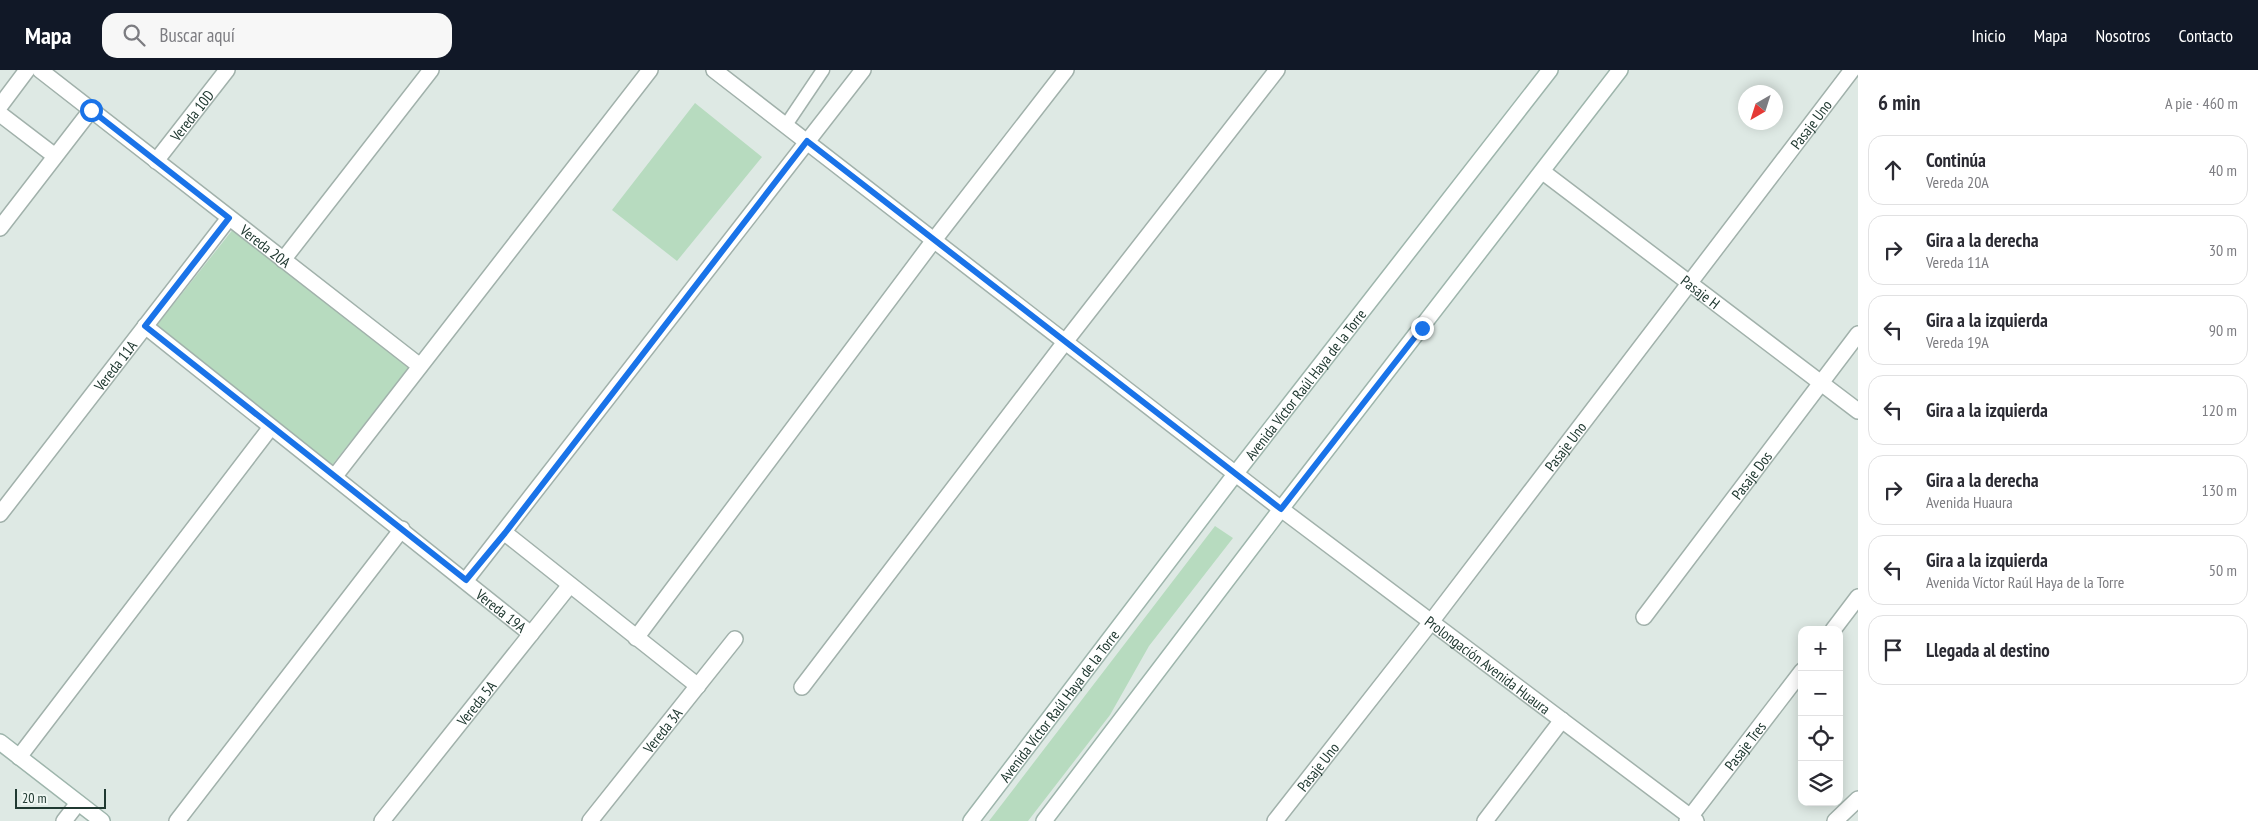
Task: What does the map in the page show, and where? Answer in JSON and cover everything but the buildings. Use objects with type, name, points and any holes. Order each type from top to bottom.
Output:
[{"type":"street","points":[[0,106],[27,70]]},
{"type":"street","name":"Vereda 20A","points":[[40,70],[420,366]]},
{"type":"street","name":"Vereda 10D","points":[[156,161],[227,70]]},
{"type":"street","points":[[283,260],[431,70]]},
{"type":"street","points":[[335,476],[650,70]]},
{"type":"street","name":"Prolongación Avenida Huaura","points":[[714,70],[1281,509],[1562,720],[1691,820]]},
{"type":"street","points":[[466,580],[505,533],[863,70]]},
{"type":"street","points":[[636,638],[934,240],[1066,70]]},
{"type":"street","points":[[802,687],[1065,342],[1277,70]]},
{"type":"street","name":"Avenida Víctor Raúl Haya de la Torre","points":[[972,821],[1236,473],[1550,70]]},
{"type":"street","points":[[1044,821],[1281,509],[1620,70]]},
{"type":"street","name":"Pasaje Uno","points":[[1275,821],[1431,622],[1852,70]]},
{"type":"street","points":[[0,228],[91,110]]},
{"type":"street","points":[[0,114],[55,156]]},
{"type":"street","name":"Pasaje H","points":[[1543,172],[1858,411]]},
{"type":"street","name":"Vereda 11A","points":[[0,514],[229,218]]},
{"type":"street","name":"Vereda 19A","points":[[145,326],[466,580],[531,634]]},
{"type":"street","name":"Pasaje Dos","points":[[1644,618],[1858,334]]},
{"type":"street","points":[[19,757],[272,427]]},
{"type":"street","points":[[177,821],[402,529]]},
{"type":"street","points":[[505,533],[698,686]]},
{"type":"street","name":"Vereda 5A","points":[[382,821],[570,585]]},
{"type":"street","points":[[1836,626],[1858,597]]},
{"type":"street","name":"Vereda 3A","points":[[590,821],[735,639]]},
{"type":"street","name":"Pasaje Tres","points":[[1691,820],[1798,676]]},
{"type":"street","points":[[1486,821],[1562,720]]},
{"type":"street","points":[[0,742],[102,821]]},
{"type":"street","points":[[1835,821],[1858,799]]},
{"type":"street","points":[[64,821],[78,803]]},
{"type":"lane","points":[[786,125],[823,70]]},
{"type":"green space","points":[[695,103],[762,157],[677,261],[612,210]]},
{"type":"green space","points":[[234,228],[409,368],[332,465],[157,325]]},
{"type":"green space","points":[[1215,526],[1233,538],[1149,646],[1110,715],[1028,821],[989,821]]},
{"type":"route","points":[[91,110],[229,218],[145,326],[466,580],[505,533],[807,141],[1281,509],[1422,328]]}]
